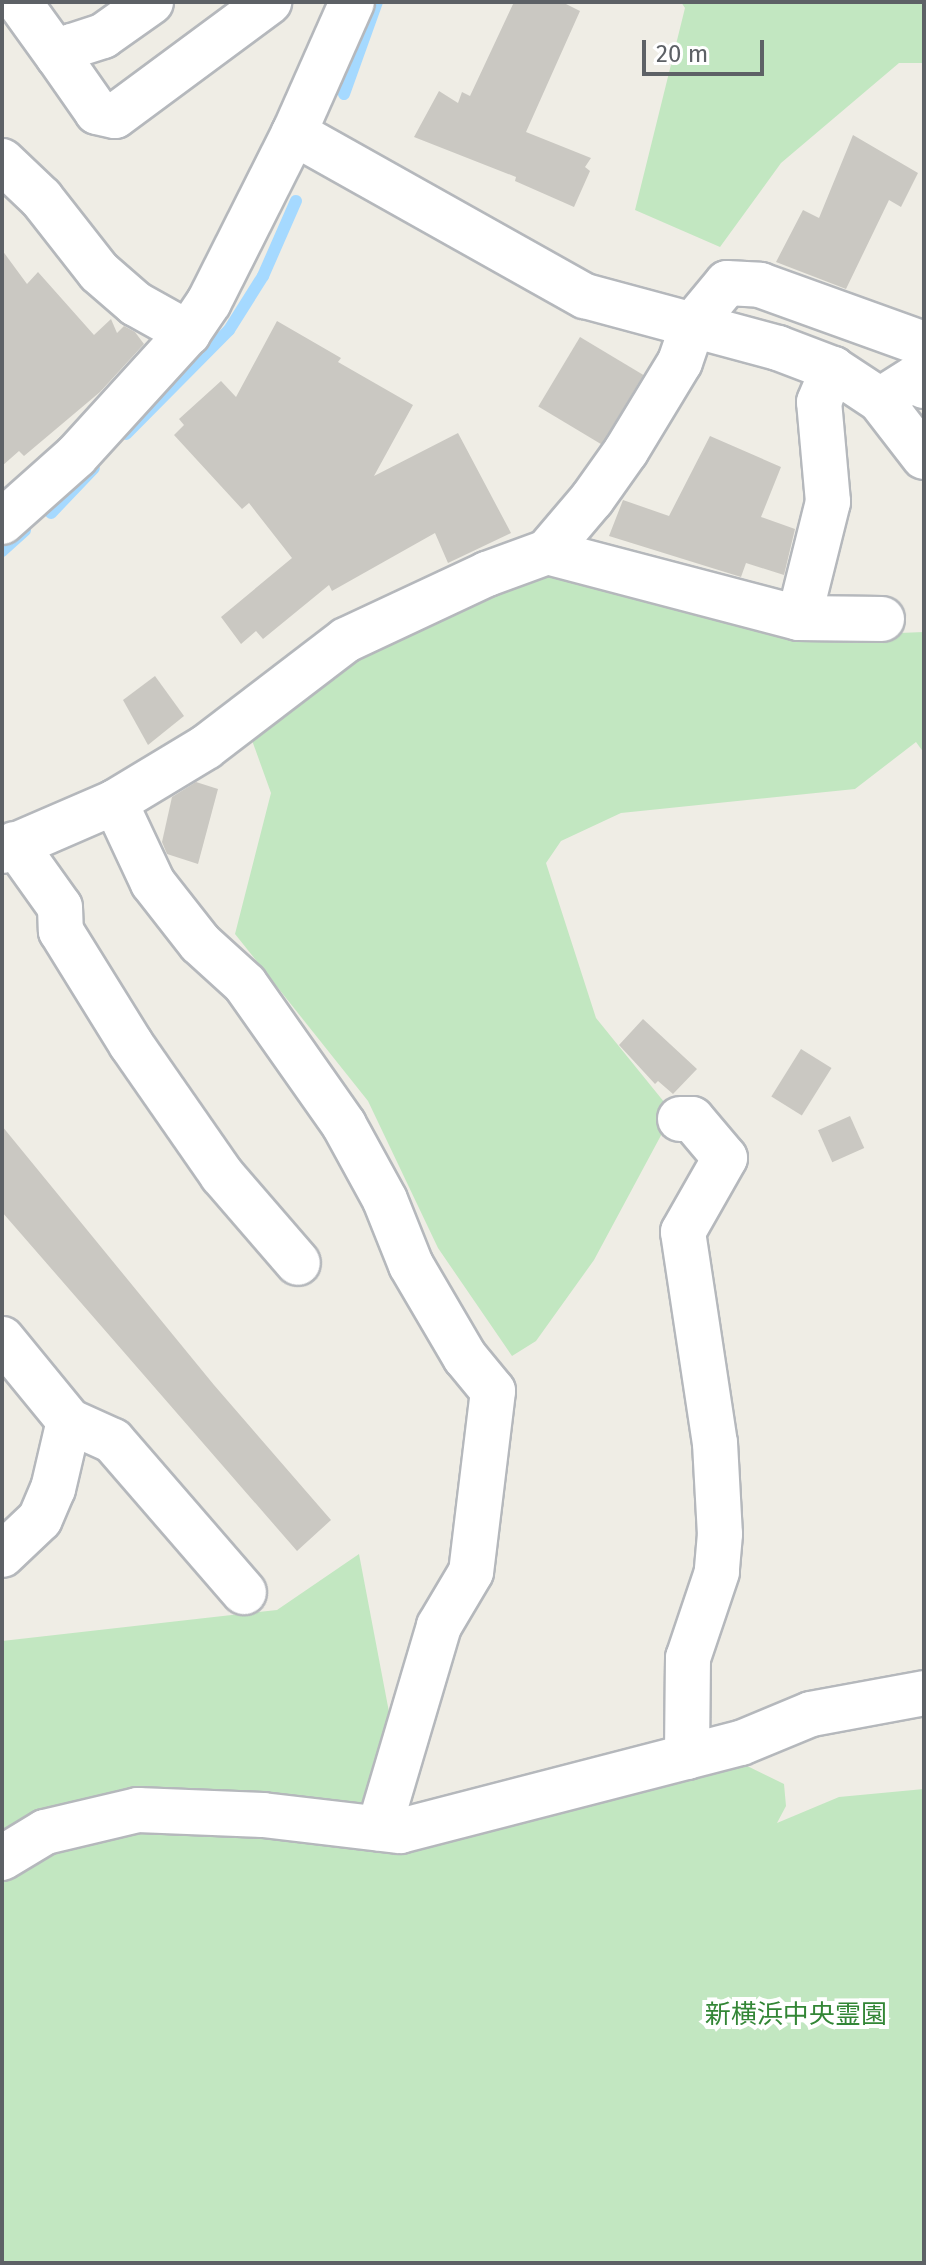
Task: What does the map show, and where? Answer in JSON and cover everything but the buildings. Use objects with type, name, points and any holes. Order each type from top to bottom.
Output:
[{"type":"street","points":[[19,2],[97,112],[115,116],[269,2]]},
{"type":"street","points":[[58,56],[72,46],[103,36],[151,2]]},
{"type":"street","points":[[2,522],[76,456],[188,333],[209,302],[294,133],[352,2]]},
{"type":"street","points":[[294,133],[585,296],[778,348],[833,369],[880,400],[924,457]]},
{"type":"street","points":[[2,161],[41,198],[99,272],[136,304],[188,333]]},
{"type":"street","points":[[298,1263],[222,1175],[131,1044],[61,931],[60,907],[9,848],[115,802],[206,747],[346,640],[487,574],[547,552],[592,499],[626,451],[680,362],[693,324],[727,283],[760,285],[924,344]]},
{"type":"street","points":[[799,618],[828,502],[819,402],[833,369]]},
{"type":"street","points":[[880,400],[915,378],[924,386]]},
{"type":"street","points":[[547,552],[799,618],[882,619]]},
{"type":"street","points":[[115,802],[153,883],[200,943],[245,984],[344,1125],[385,1200],[411,1265],[465,1357],[493,1391],[471,1572],[439,1626],[379,1828]]},
{"type":"street","points":[[657,1269],[683,1232],[725,1158],[692,1119],[680,1119]]},
{"type":"street","points":[[683,1232],[715,1443],[720,1534],[717,1572],[688,1658],[687,1757]]},
{"type":"street","points":[[2,1339],[69,1421],[113,1441],[244,1592]]},
{"type":"street","points":[[2,1555],[40,1519],[53,1489],[69,1421]]},
{"type":"street","points":[[2,1858],[45,1832],[138,1810],[263,1815],[400,1831],[741,1743],[811,1714],[924,1693]]},
{"type":"green space","points":[[681,2],[924,2],[924,63],[899,63],[781,163],[720,247],[635,210],[685,8]]},
{"type":"green space","points":[[560,562],[800,637],[924,632],[924,753],[916,742],[855,789],[621,813],[561,841],[546,863],[596,1018],[673,1113],[594,1260],[536,1341],[512,1356],[438,1248],[368,1101],[235,934],[271,793],[249,732],[350,646]]},
{"type":"green space","name":"新横浜中央霊園","points":[[359,1554],[389,1712],[363,1838],[731,1758],[784,1784],[786,1806],[777,1823],[839,1797],[924,1789],[924,2263],[2,2263],[2,1641],[277,1610]]},
{"type":"waterway","points":[[344,94],[377,2]]},
{"type":"waterway","points":[[126,434],[229,330],[263,276],[296,201]]},
{"type":"waterway","points":[[51,513],[94,468]]},
{"type":"waterway","points":[[2,551],[25,530]]}]
